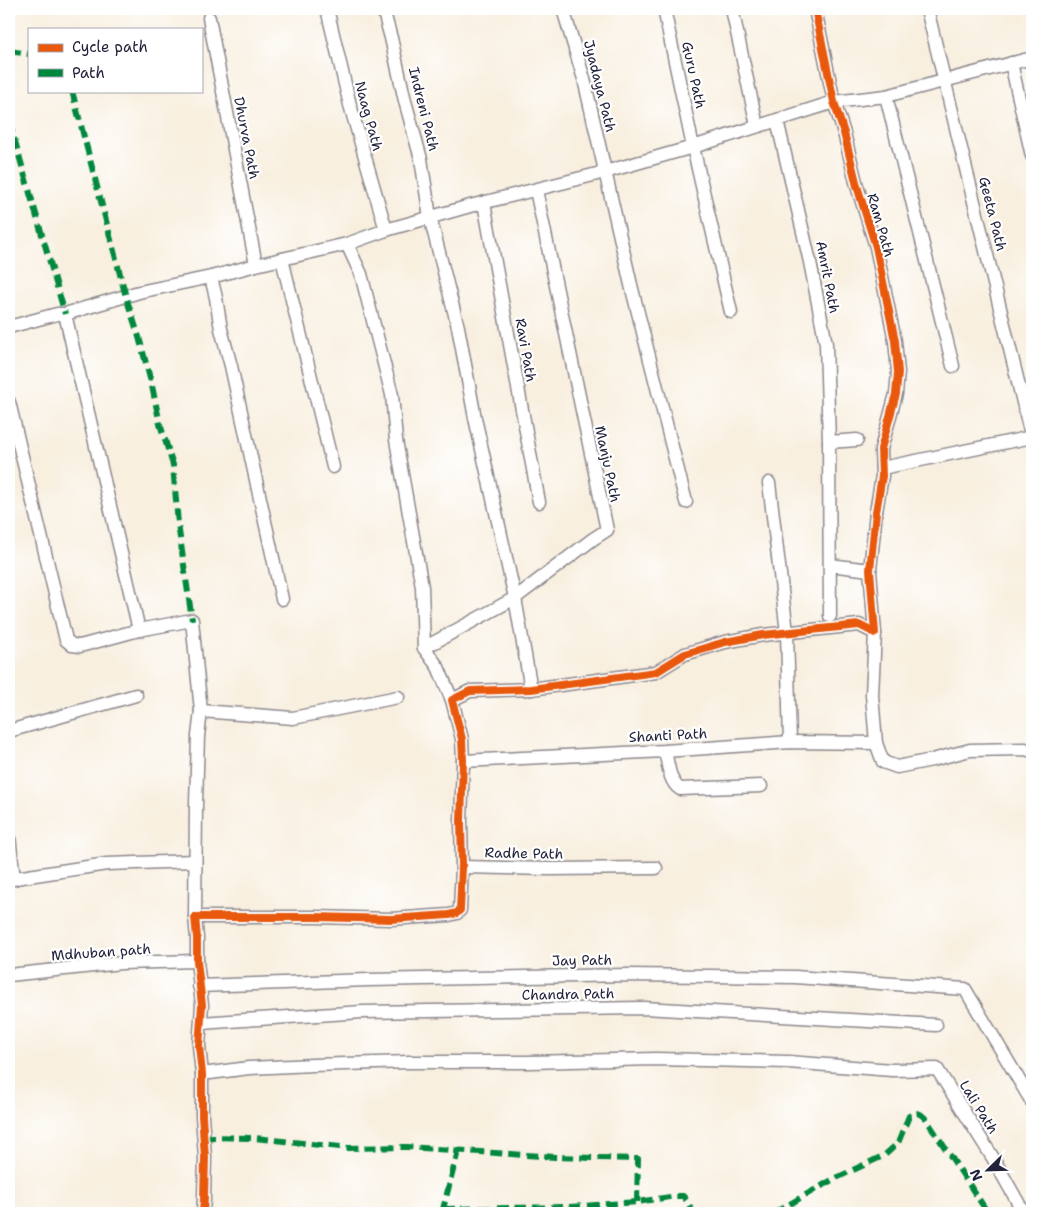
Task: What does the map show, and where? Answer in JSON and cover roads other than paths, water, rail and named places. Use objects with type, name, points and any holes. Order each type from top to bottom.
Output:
[{"type":"street","name":"Naag Path","points":[[327,9],[350,105],[386,230]]},
{"type":"street","name":"Indreni Path","points":[[383,9],[421,158],[430,217],[458,327],[475,418],[515,598],[530,690]]},
{"type":"street","name":"Jyadaya Path","points":[[563,9],[584,79],[631,285],[686,502]]},
{"type":"street","name":"Guru Path","points":[[664,9],[731,312]]},
{"type":"street","points":[[732,9],[756,126]]},
{"type":"street","name":"Ram Path","points":[[815,9],[834,102],[876,247],[895,341],[898,372],[896,394],[881,449],[882,476],[870,570],[875,633],[872,695],[876,744]]},
{"type":"street","name":"Geeta Path","points":[[928,9],[1030,432]]},
{"type":"street","name":"Dhurva Path","points":[[209,18],[256,264]]},
{"type":"street","points":[[9,327],[57,314],[65,314],[139,292],[211,277],[256,264],[347,244],[430,217],[606,172],[693,147],[834,102],[886,96],[1032,58]]},
{"type":"street","points":[[1011,63],[1032,156]]},
{"type":"street","points":[[886,96],[953,366]]},
{"type":"street","name":"Amrit Path","points":[[777,120],[810,262],[826,344],[829,442],[830,616]]},
{"type":"street","name":"Manju Path","points":[[424,648],[515,598],[607,530],[536,190]]},
{"type":"street","name":"Ravi Path","points":[[484,203],[539,502]]},
{"type":"street","points":[[195,917],[391,919],[449,915],[460,910],[462,740],[452,700],[438,667],[424,648],[422,587],[396,440],[392,395],[361,274],[347,244]]},
{"type":"street","points":[[282,259],[333,467]]},
{"type":"street","points":[[211,277],[282,600]]},
{"type":"street","points":[[65,314],[139,630]]},
{"type":"street","points":[[9,402],[66,640],[72,645],[80,646],[139,630],[192,620],[201,711],[198,736],[196,804],[195,917],[202,1005],[199,1046],[205,1157],[202,1213]]},
{"type":"street","points":[[882,468],[1030,432]]},
{"type":"street","points":[[829,442],[857,440]]},
{"type":"street","points":[[769,483],[787,632],[790,742]]},
{"type":"street","points":[[830,565],[870,570]]},
{"type":"street","points":[[452,700],[470,691],[530,690],[656,672],[685,654],[725,642],[787,632],[859,625],[875,633]]},
{"type":"street","points":[[9,731],[136,695]]},
{"type":"street","points":[[201,711],[293,718],[398,697]]},
{"type":"street","name":"Shanti Path","points":[[462,761],[665,751],[790,742],[876,744]]},
{"type":"street","points":[[876,744],[883,762],[897,767],[970,750],[1025,749],[1032,751]]},
{"type":"street","points":[[665,751],[672,781],[680,789],[761,786]]},
{"type":"street","points":[[9,836],[11,880],[107,864],[195,860]]},
{"type":"street","name":"Radhe Path","points":[[462,867],[550,869],[656,868]]},
{"type":"street","name":"Mdhuban path","points":[[9,975],[121,963],[197,961]]},
{"type":"street","name":"Jay Path","points":[[200,986],[368,980],[627,975],[795,977],[965,989],[1032,1102]]},
{"type":"street","name":"Chandra Path","points":[[201,1023],[362,1012],[644,1008],[936,1025]]},
{"type":"street","name":"Lali Path","points":[[202,1074],[249,1068],[313,1065],[656,1059],[788,1062],[892,1070],[937,1069],[993,1158],[1024,1213]]}]
